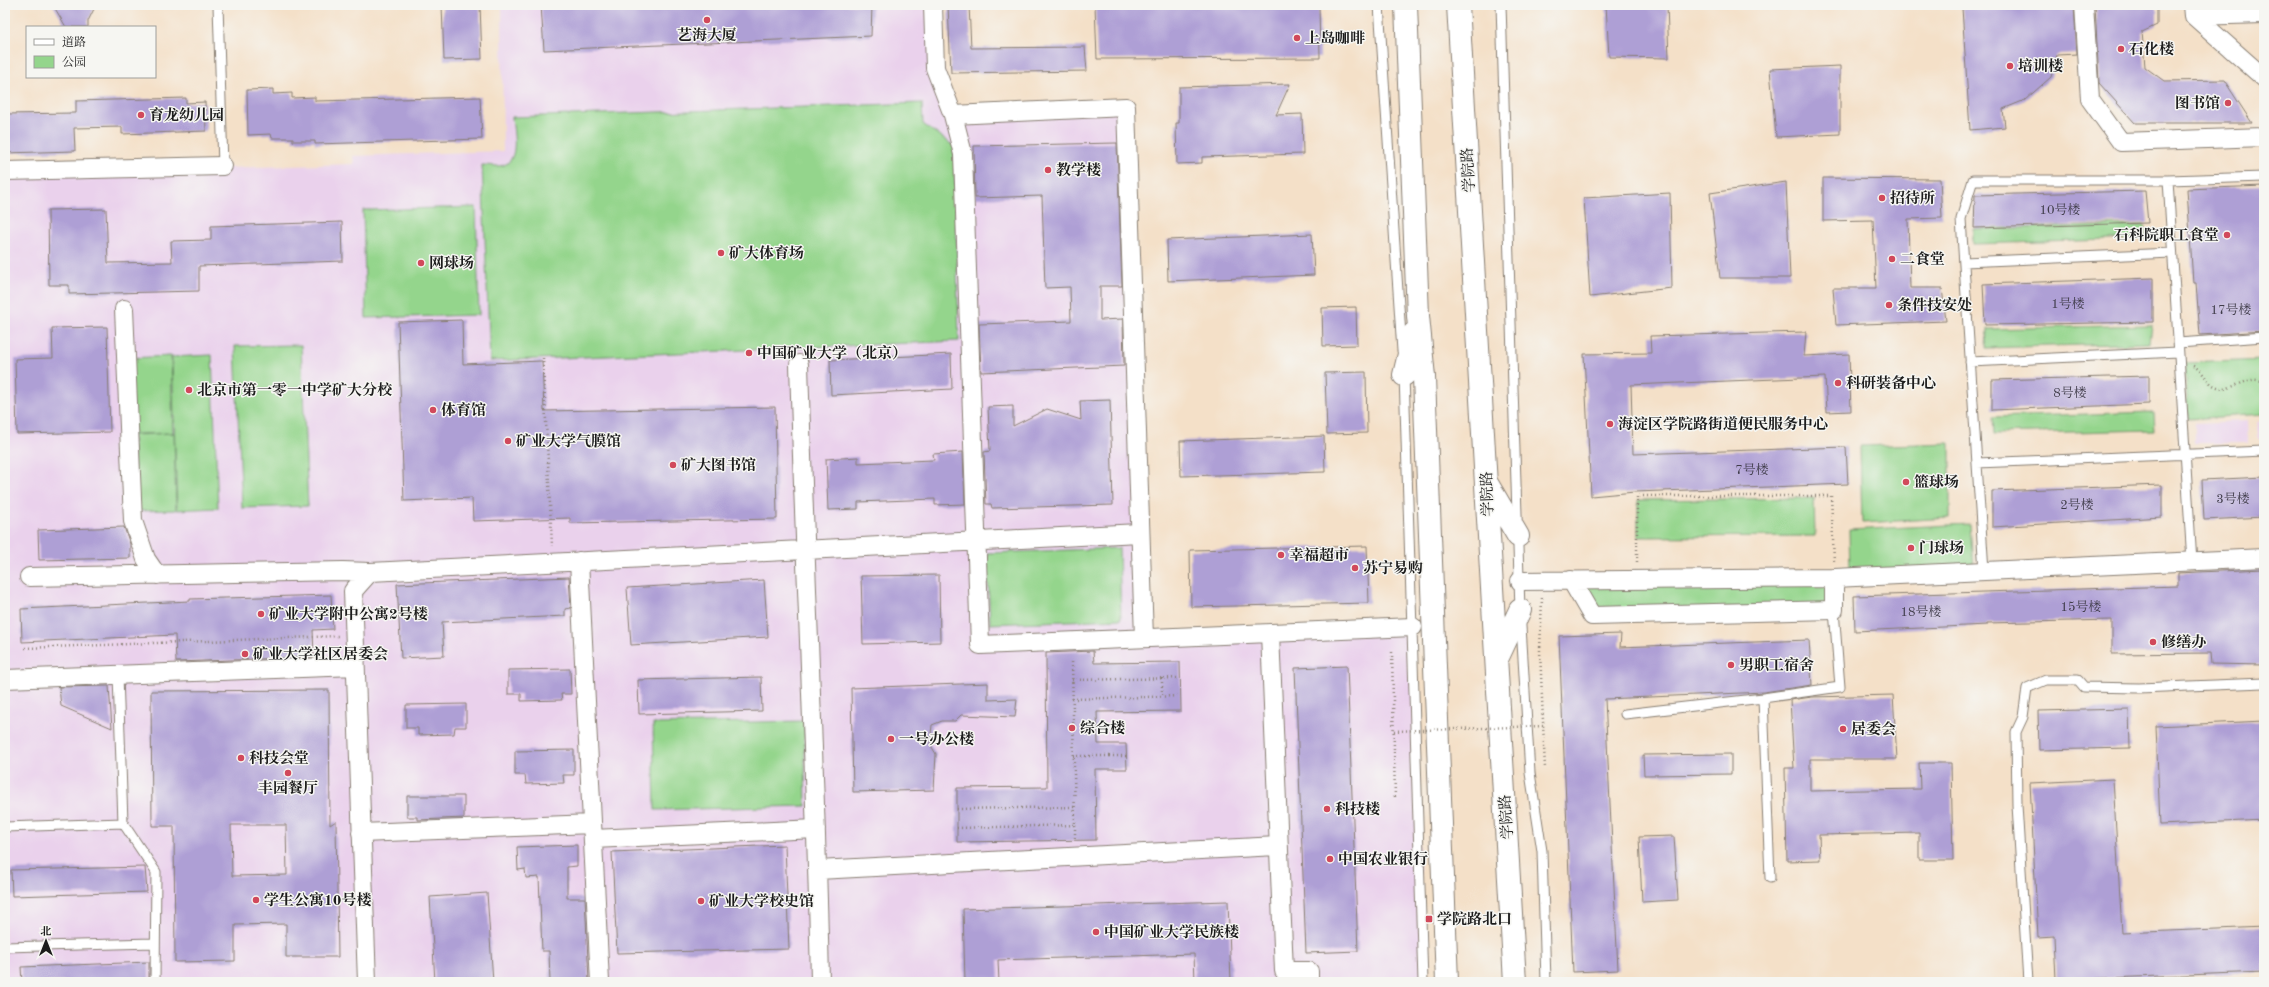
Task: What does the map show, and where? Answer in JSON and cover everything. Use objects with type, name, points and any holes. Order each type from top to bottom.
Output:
[{"type":"main road","points":[[1406,5],[1418,316],[1424,377],[1447,982]]},
{"type":"main road","name":"学院路","points":[[1458,5],[1515,982]]},
{"type":"main road","points":[[1404,375],[1418,316]]},
{"type":"main road","points":[[1486,483],[1518,536]]},
{"type":"main road","points":[[1496,662],[1520,610]]},
{"type":"street","points":[[933,5],[935,68],[953,115],[963,154],[980,645],[1413,627]]},
{"type":"street","points":[[2084,5],[2090,99],[2121,142],[2264,136]]},
{"type":"street","points":[[2193,11],[2264,14]]},
{"type":"street","points":[[2193,11],[2264,78]]},
{"type":"street","points":[[953,115],[1126,108],[1139,533],[1144,638]]},
{"type":"street","points":[[5,171],[222,166]]},
{"type":"street","points":[[124,309],[133,521],[146,559],[157,575]]},
{"type":"street","points":[[799,364],[804,551],[818,870],[820,982]]},
{"type":"street","points":[[29,577],[343,571],[370,572],[976,543],[1139,533]]},
{"type":"street","points":[[1520,581],[1834,578],[2264,558]]},
{"type":"street","points":[[579,561],[600,982]]},
{"type":"street","points":[[366,982],[353,591],[370,572]]},
{"type":"street","points":[[1571,580],[1592,616],[1834,610],[1834,578]]},
{"type":"street","points":[[1270,633],[1284,971],[1310,971],[1309,982]]},
{"type":"street","points":[[5,679],[356,666]]},
{"type":"street","points":[[361,833],[816,829]]},
{"type":"street","points":[[818,870],[1278,846]]},
{"type":"lane","points":[[218,5],[222,166]]},
{"type":"lane","points":[[1379,5],[1404,375],[1423,982]]},
{"type":"lane","name":"学院路","points":[[1501,5],[1520,610],[1530,773],[1542,851],[1546,982]]},
{"type":"lane","points":[[1984,571],[1961,219],[1972,180],[2168,180],[2264,178]]},
{"type":"lane","points":[[2168,180],[2192,562]]},
{"type":"lane","points":[[1964,262],[2172,253]]},
{"type":"lane","points":[[1970,362],[2178,347],[2264,337]]},
{"type":"lane","points":[[1977,463],[2264,451]]},
{"type":"lane","points":[[1625,714],[1763,698],[1840,687],[1834,610]]},
{"type":"lane","points":[[118,675],[122,823],[156,872],[154,982]]},
{"type":"lane","points":[[2028,982],[2017,805],[2016,732],[2023,717],[2027,688],[2046,680],[2078,680],[2084,687],[2139,688],[2264,684]]},
{"type":"lane","points":[[1763,698],[1770,878]]},
{"type":"lane","points":[[5,827],[122,823]]},
{"type":"lane","points":[[5,947],[154,943]]},
{"type":"path","points":[[543,358],[553,563]]},
{"type":"path","points":[[2188,364],[2201,370],[2214,386],[2225,388],[2240,385],[2252,380],[2264,381]]},
{"type":"path","points":[[1637,579],[1637,496],[1831,496],[1834,578]]},
{"type":"path","points":[[1542,591],[1540,650],[1545,776]]},
{"type":"path","points":[[25,648],[354,636]]},
{"type":"path","points":[[1392,652],[1395,800]]},
{"type":"path","points":[[957,828],[1075,825],[1072,653]]},
{"type":"path","points":[[1162,678],[1162,696]]},
{"type":"path","points":[[1072,680],[1180,678]]},
{"type":"path","points":[[1072,698],[1180,696]]},
{"type":"path","points":[[1394,731],[1544,726]]},
{"type":"path","points":[[1073,756],[1126,756]]},
{"type":"path","points":[[957,809],[1074,807]]},
{"type":"shaded area","name":"中国矿业大学（北京）","points":[[502,5],[931,5],[953,115],[1126,107],[1144,638],[1413,627],[1423,982],[5,982],[5,175],[354,164],[353,156],[503,151]]},
{"type":"shaded area","points":[[2247,421],[2248,443],[2194,443],[2194,423]]},
{"type":"shaded area","points":[[2264,421],[2264,439],[2259,439],[2256,422]]},
{"type":"green space","name":"矿大体育场","points":[[922,103],[923,124],[954,146],[959,341],[490,361],[482,165],[502,166],[509,162],[514,151],[512,117]]},
{"type":"green space","name":"网球场","points":[[476,207],[479,315],[366,318],[363,210]]},
{"type":"green space","points":[[2145,225],[2146,239],[1973,244],[1973,229]]},
{"type":"green space","points":[[2151,325],[2149,343],[1986,348],[1987,329]]},
{"type":"green space","points":[[301,345],[308,506],[242,508],[235,346]]},
{"type":"green space","points":[[212,355],[218,508],[177,510],[172,357]]},
{"type":"green space","points":[[171,356],[173,433],[133,434],[130,358]]},
{"type":"green space","points":[[2264,360],[2264,414],[2188,419],[2185,363]]},
{"type":"green space","points":[[2153,412],[2154,430],[1994,434],[1993,417]]},
{"type":"green space","points":[[174,433],[176,510],[136,511],[133,435]]},
{"type":"green space","name":"篮球场","points":[[1950,443],[1950,518],[1862,523],[1860,446]]},
{"type":"green space","points":[[1814,498],[1815,536],[1638,537],[1638,500]]},
{"type":"green space","name":"门球场","points":[[1970,524],[1973,567],[1850,573],[1849,530]]},
{"type":"green space","points":[[1119,548],[1121,619],[990,624],[987,553]]},
{"type":"green space","points":[[1828,582],[1830,608],[1587,609],[1587,585]]},
{"type":"green space","points":[[804,721],[806,806],[655,810],[653,724]]},
{"type":"building","points":[[53,5],[96,5],[88,21],[88,26],[65,26]]},
{"type":"building","points":[[442,5],[480,5],[482,59],[444,60]]},
{"type":"building","name":"艺海大厦","points":[[541,5],[872,5],[871,36],[544,50]]},
{"type":"building","points":[[948,5],[969,5],[971,48],[1085,47],[1087,71],[951,73]]},
{"type":"building","points":[[1095,5],[1319,5],[1320,58],[1097,59]]},
{"type":"building","points":[[1606,5],[1667,5],[1669,58],[1609,57]]},
{"type":"building","name":"培训楼","points":[[2003,5],[2074,5],[2077,54],[2057,55],[2051,77],[2025,100],[2003,109],[2005,127],[1970,130],[1962,8]]},
{"type":"building","name":"石化楼","points":[[2095,5],[2157,5],[2157,25],[2142,32],[2145,67],[2164,81],[2224,80],[2252,123],[2135,123],[2099,83]]},
{"type":"building","points":[[1840,66],[1840,134],[1776,137],[1770,69]]},
{"type":"building","points":[[1290,84],[1276,115],[1302,114],[1303,154],[1202,157],[1202,163],[1177,164],[1176,123],[1179,123],[1179,87]]},
{"type":"building","points":[[273,89],[273,94],[292,93],[292,98],[315,97],[315,101],[480,97],[482,139],[315,144],[315,141],[293,141],[293,138],[272,138],[271,134],[248,135],[247,90]]},
{"type":"building","points":[[186,98],[186,103],[205,102],[206,131],[122,134],[122,127],[74,128],[75,151],[5,153],[5,114],[76,113],[76,101]]},
{"type":"building","points":[[1117,143],[1122,286],[1100,286],[1100,320],[1123,319],[1124,366],[981,372],[979,324],[1071,321],[1070,287],[1045,288],[1042,196],[975,198],[974,146]]},
{"type":"building","points":[[1823,178],[1940,179],[1942,218],[1908,219],[1910,288],[1942,288],[1946,321],[1836,325],[1833,288],[1876,288],[1873,220],[1823,221]]},
{"type":"building","points":[[1786,182],[1790,278],[1720,278],[1710,193]]},
{"type":"building","name":"石科院职工食堂","points":[[2264,186],[2264,331],[2200,335],[2196,283],[2193,283],[2187,189]]},
{"type":"building","points":[[2145,191],[2148,223],[1974,228],[1975,195]]},
{"type":"building","points":[[1670,193],[1672,288],[1590,297],[1584,198]]},
{"type":"building","points":[[106,209],[108,263],[172,262],[171,241],[211,240],[211,226],[342,222],[343,261],[199,266],[199,291],[69,294],[69,285],[49,285],[48,210]]},
{"type":"building","points":[[1312,234],[1314,275],[1168,281],[1167,240]]},
{"type":"building","points":[[2153,278],[2153,322],[1985,325],[1983,284]]},
{"type":"building","points":[[1356,307],[1357,345],[1323,346],[1322,308]]},
{"type":"building","points":[[462,320],[463,364],[542,361],[544,411],[775,407],[777,519],[570,523],[570,518],[473,521],[472,498],[404,501],[398,322]]},
{"type":"building","points":[[107,327],[110,432],[17,434],[15,359],[53,358],[52,328]]},
{"type":"building","points":[[1806,332],[1804,356],[1849,354],[1851,411],[1827,412],[1825,377],[1631,385],[1633,454],[1846,447],[1848,484],[1635,492],[1591,496],[1584,354],[1651,353],[1650,336]]},
{"type":"building","points":[[951,354],[952,389],[831,395],[830,360]]},
{"type":"building","points":[[1366,372],[1367,433],[1327,434],[1325,373]]},
{"type":"building","points":[[2149,376],[2149,404],[1992,410],[1992,380]]},
{"type":"building","points":[[1110,400],[1113,505],[992,508],[991,504],[986,504],[984,452],[990,451],[988,407],[1013,406],[1013,426],[1047,409],[1081,420],[1080,401]]},
{"type":"building","points":[[1324,436],[1325,472],[1181,476],[1180,441]]},
{"type":"building","points":[[963,452],[965,504],[935,505],[935,499],[858,502],[858,509],[828,510],[826,459],[858,457],[858,463],[934,460],[933,454]]},
{"type":"building","points":[[2264,477],[2264,517],[2204,520],[2202,480]]},
{"type":"building","points":[[2162,485],[2162,517],[1992,527],[1992,491]]},
{"type":"building","points":[[124,527],[130,544],[130,558],[39,560],[38,530]]},
{"type":"building","points":[[1367,546],[1369,603],[1191,607],[1190,550]]},
{"type":"building","points":[[2264,569],[2264,665],[2211,664],[2210,653],[2112,654],[2112,620],[1987,623],[1987,625],[1855,631],[1854,596],[2178,586],[2178,573]]},
{"type":"building","points":[[939,575],[940,642],[863,644],[861,576]]},
{"type":"building","points":[[569,577],[571,608],[565,609],[565,616],[442,622],[444,656],[401,658],[397,584]]},
{"type":"building","points":[[764,580],[768,637],[631,645],[627,588]]},
{"type":"building","points":[[331,595],[333,629],[313,630],[314,657],[176,662],[175,635],[22,642],[21,609],[190,601],[190,599]]},
{"type":"building","points":[[1621,634],[1620,647],[1809,640],[1812,685],[1764,692],[1605,699],[1618,970],[1573,972],[1559,636]]},
{"type":"building","name":"综合楼","points":[[1093,651],[1094,663],[1180,662],[1181,711],[1097,712],[1098,744],[1126,744],[1127,769],[1095,769],[1096,840],[957,842],[957,788],[1047,787],[1046,653]]},
{"type":"building","name":"科技楼","points":[[1347,666],[1358,951],[1306,953],[1295,668]]},
{"type":"building","points":[[570,669],[571,694],[561,694],[562,700],[521,701],[521,694],[508,694],[508,670]]},
{"type":"building","points":[[761,677],[762,711],[639,714],[638,680]]},
{"type":"building","name":"一号办公楼","points":[[988,683],[988,700],[1017,699],[1015,717],[961,715],[955,721],[942,721],[932,725],[930,744],[936,754],[934,790],[853,792],[851,688]]},
{"type":"building","points":[[109,686],[112,728],[61,706],[59,687]]},
{"type":"building","points":[[329,690],[330,825],[336,821],[338,957],[286,957],[286,924],[235,925],[235,961],[175,962],[174,826],[152,826],[151,691]],"holes":[[[231,825],[286,825],[287,875],[232,876]]]},
{"type":"building","points":[[1893,695],[1897,759],[1810,759],[1810,791],[1920,789],[1919,763],[1951,763],[1953,860],[1919,860],[1919,833],[1819,835],[1820,860],[1787,861],[1785,768],[1794,768],[1790,700],[1812,697]]},
{"type":"building","points":[[466,704],[466,727],[455,727],[454,734],[418,735],[418,728],[406,728],[406,705]]},
{"type":"building","points":[[2129,709],[2130,748],[2039,750],[2038,711]]},
{"type":"building","points":[[2264,721],[2264,820],[2160,825],[2156,726]]},
{"type":"building","points":[[574,750],[574,775],[563,775],[564,783],[526,784],[525,775],[515,775],[515,751]]},
{"type":"building","points":[[1731,754],[1731,774],[1644,775],[1643,755]]},
{"type":"building","points":[[2113,779],[2122,933],[2264,927],[2264,972],[2056,980],[2054,936],[2038,937],[2030,783]]},
{"type":"building","points":[[407,796],[464,796],[464,818],[417,820],[417,817],[407,817]]},
{"type":"building","points":[[1674,836],[1678,900],[1642,902],[1639,837]]},
{"type":"building","points":[[577,845],[577,866],[567,867],[567,898],[585,898],[589,982],[550,982],[549,951],[542,951],[539,877],[526,878],[525,869],[518,870],[517,847]]},
{"type":"building","name":"矿业大学校史馆","points":[[785,845],[789,949],[617,953],[612,852]]},
{"type":"building","points":[[145,867],[147,892],[12,896],[11,870]]},
{"type":"building","points":[[487,893],[493,982],[435,982],[430,897]]},
{"type":"building","name":"中国矿业大学民族楼","points":[[1228,901],[1231,982],[1195,982],[1194,954],[998,960],[999,982],[965,982],[963,909]]},
{"type":"building","points":[[149,962],[149,982],[22,982],[21,967]]},
{"type":"place","name":"艺海大厦","points":[[707,20]]},
{"type":"place","name":"上岛咖啡","points":[[1297,38]]},
{"type":"place","name":"石化楼","points":[[2121,49]]},
{"type":"place","name":"培训楼","points":[[2010,66]]},
{"type":"place","name":"图书馆","points":[[2228,103]]},
{"type":"place","name":"育龙幼儿园","points":[[141,115]]},
{"type":"place","name":"教学楼","points":[[1048,170]]},
{"type":"place","name":"招待所","points":[[1882,198]]},
{"type":"place","name":"石科院职工食堂","points":[[2227,235]]},
{"type":"place","name":"矿大体育场","points":[[721,253]]},
{"type":"place","name":"二食堂","points":[[1892,259]]},
{"type":"place","name":"网球场","points":[[421,263]]},
{"type":"place","name":"条件技安处","points":[[1889,305]]},
{"type":"place","name":"中国矿业大学（北京）","points":[[749,353]]},
{"type":"place","name":"科研装备中心","points":[[1838,383]]},
{"type":"place","name":"北京市第一零一中学矿大分校","points":[[189,390]]},
{"type":"place","name":"体育馆","points":[[433,410]]},
{"type":"place","name":"海淀区学院路街道便民服务中心","points":[[1610,424]]},
{"type":"place","name":"矿业大学气膜馆","points":[[508,441]]},
{"type":"place","name":"矿大图书馆","points":[[673,465]]},
{"type":"place","name":"篮球场","points":[[1906,482]]},
{"type":"place","name":"门球场","points":[[1911,548]]},
{"type":"place","name":"幸福超市","points":[[1281,555]]},
{"type":"place","name":"苏宁易购","points":[[1355,568]]},
{"type":"place","name":"矿业大学附中公寓2号楼","points":[[261,614]]},
{"type":"place","name":"修缮办","points":[[2153,642]]},
{"type":"place","name":"矿业大学社区居委会","points":[[245,654]]},
{"type":"place","name":"男职工宿舍","points":[[1731,665]]},
{"type":"place","name":"综合楼","points":[[1072,728]]},
{"type":"place","name":"居委会","points":[[1843,729]]},
{"type":"place","name":"一号办公楼","points":[[891,739]]},
{"type":"place","name":"科技会堂","points":[[241,758]]},
{"type":"place","name":"丰园餐厅","points":[[288,773]]},
{"type":"place","name":"科技楼","points":[[1327,809]]},
{"type":"place","name":"中国农业银行","points":[[1330,859]]},
{"type":"place","name":"学生公寓10号楼","points":[[256,900]]},
{"type":"place","name":"矿业大学校史馆","points":[[701,901]]},
{"type":"place","name":"学院路北口","points":[[1429,919]]},
{"type":"place","name":"中国矿业大学民族楼","points":[[1096,932]]}]
